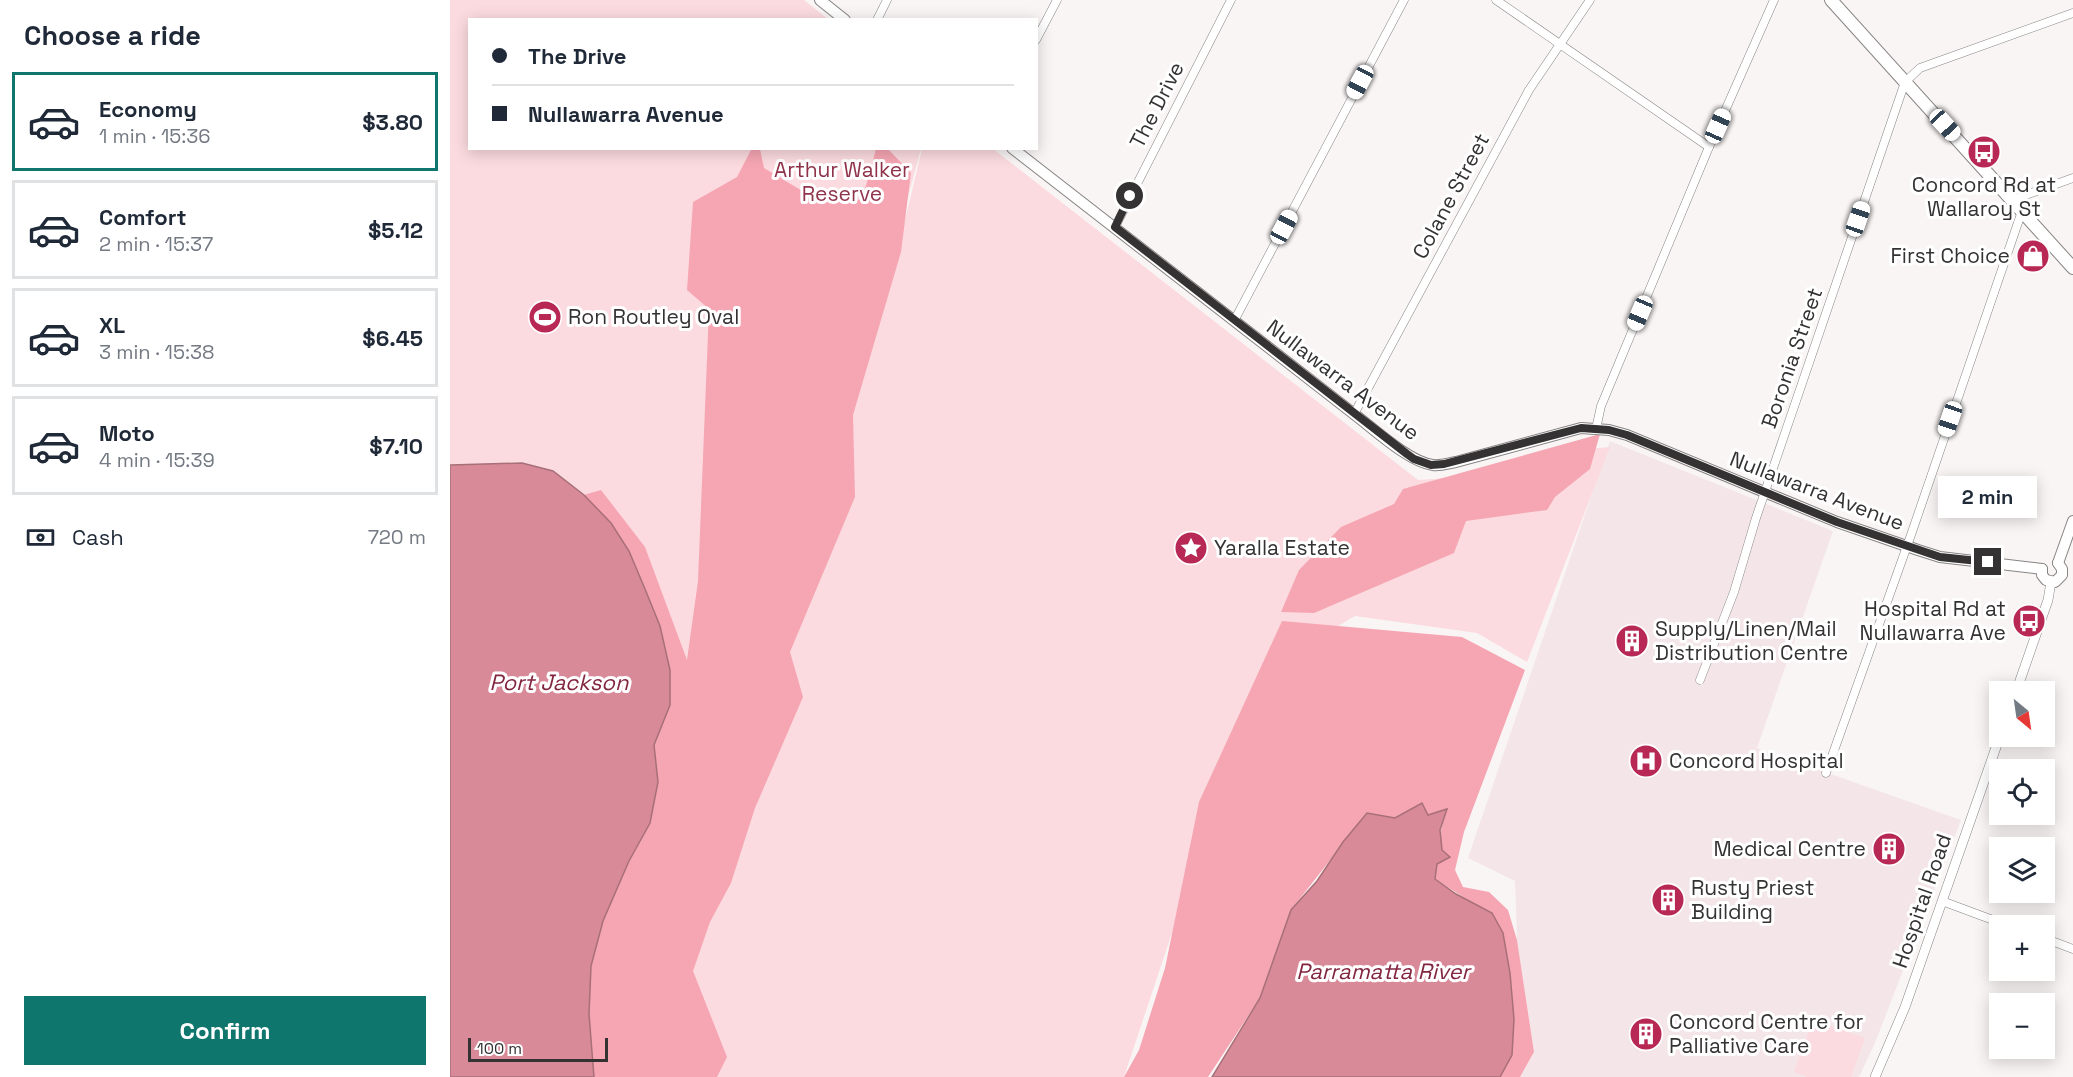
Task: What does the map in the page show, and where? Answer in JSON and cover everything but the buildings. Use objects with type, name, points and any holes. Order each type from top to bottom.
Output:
[{"type":"main road","points":[[820,0],[842,18]]},
{"type":"main road","points":[[1832,0],[2073,268]]},
{"type":"main road","name":"Nullawarra Avenue","points":[[1015,150],[1414,459],[1437,465],[1581,428],[1609,430],[1627,435],[1837,522],[1940,557],[2042,569]]},
{"type":"main road","points":[[2058,563],[2073,521]]},
{"type":"main road","points":[[2049,562],[2058,563],[2062,569],[2062,576],[2058,581],[2051,582],[2044,578],[2042,569],[2049,562]]},
{"type":"street","points":[[878,18],[887,0]]},
{"type":"street","points":[[1038,36],[1057,0]]},
{"type":"street","name":"The Drive","points":[[1115,227],[1231,0]]},
{"type":"street","points":[[1234,321],[1404,0]]},
{"type":"street","points":[[1496,0],[1709,147]]},
{"type":"street","name":"Colane Street","points":[[1354,414],[1528,90],[1590,0]]},
{"type":"street","points":[[1596,429],[1600,410],[1709,147],[1774,0]]},
{"type":"street","points":[[1905,82],[1920,68],[2073,13]]},
{"type":"street","name":"Boronia Street","points":[[1700,680],[1734,592],[1765,492],[1905,82]]},
{"type":"street","points":[[2012,200],[2073,178]]},
{"type":"street","points":[[1826,773],[2022,211]]},
{"type":"street","points":[[2020,681],[2048,600],[2051,582]]},
{"type":"street","name":"Hospital Road","points":[[1875,1077],[1905,1007],[1996,747]]},
{"type":"street","points":[[1942,902],[1989,919]]},
{"type":"street","points":[[2055,942],[2073,949]]},
{"type":"shaded area","points":[[751,150],[760,150],[764,168],[809,195],[862,200],[876,150],[889,150],[911,173],[901,252],[853,415],[855,497],[790,652],[803,697],[755,808],[731,883],[710,922],[693,971],[727,1057],[717,1077],[576,1077],[563,501],[601,490],[645,547],[687,660],[698,581],[709,309],[687,290],[693,202],[737,177]]},
{"type":"shaded area","points":[[1600,434],[1590,469],[1555,497],[1547,510],[1466,521],[1454,553],[1314,613],[1281,612],[1299,570],[1341,527],[1394,504],[1403,489]]},
{"type":"shaded area","name":"Concord Hospital","points":[[1610,441],[1833,531],[1757,748],[1961,820],[1875,1043],[1859,1077],[1520,1077],[1534,1052],[1517,940],[1515,881],[1468,858]]},
{"type":"shaded area","points":[[1282,621],[1462,637],[1525,670],[1464,832],[1455,870],[1463,887],[1489,892],[1508,910],[1517,940],[1534,1052],[1520,1077],[1485,1077],[1468,900],[1435,879],[1434,859],[1446,810],[1394,820],[1367,813],[1291,910],[1260,998],[1208,1077],[1124,1077],[1139,1050],[1165,968],[1199,802]]},
{"type":"green space","name":"Yaralla Estate","points":[[450,0],[804,0],[827,18],[468,18],[468,150],[921,150],[848,418],[890,283],[922,150],[995,150],[1418,480],[1492,475],[1564,451],[1610,447],[1527,662],[1477,633],[1355,616],[1318,638],[1235,744],[1124,1077],[622,1077],[522,463],[450,465]]},
{"type":"green space","points":[[1813,1020],[1865,1038],[1851,1077],[1807,1077],[1794,1072]]},
{"type":"water","name":"Port Jackson","points":[[522,463],[553,471],[584,495],[611,523],[629,551],[660,626],[670,670],[670,705],[654,745],[658,782],[650,823],[629,861],[603,921],[591,966],[589,1014],[594,1077],[450,1077],[450,465]]},
{"type":"water","name":"Parramatta River","points":[[1422,803],[1428,815],[1447,809],[1440,830],[1442,850],[1450,857],[1437,864],[1435,879],[1456,894],[1492,913],[1503,933],[1510,973],[1514,1019],[1512,1055],[1500,1077],[1212,1077],[1260,998],[1291,910],[1317,881],[1343,842],[1367,813],[1395,818]]},
{"type":"place","name":"Concord Rd at Wallaroy St","points":[[1984,152]]},
{"type":"place","name":"First Choice","points":[[2033,256]]},
{"type":"place","name":"Ron Routley Oval","points":[[545,317]]},
{"type":"place","name":"Yaralla Estate","points":[[1191,548]]},
{"type":"place","name":"Hospital Rd at Nullawarra Ave","points":[[2029,621]]},
{"type":"place","name":"Supply/Linen/Mail Distribution Centre","points":[[1632,641]]},
{"type":"place","name":"Concord Hospital","points":[[1646,761]]},
{"type":"place","name":"Medical Centre","points":[[1889,849]]},
{"type":"place","name":"Rusty Priest Building","points":[[1668,900]]},
{"type":"place","name":"Concord Centre for Palliative Care","points":[[1646,1034]]},
{"type":"route","points":[[1130,196],[1115,227],[1414,459],[1431,465],[1444,464],[1581,428],[1609,430],[1627,435],[1837,522],[1940,557],[1988,562]]},
{"type":"park label","name":"Arthur Walker Reserve","points":[[842,182]]}]
